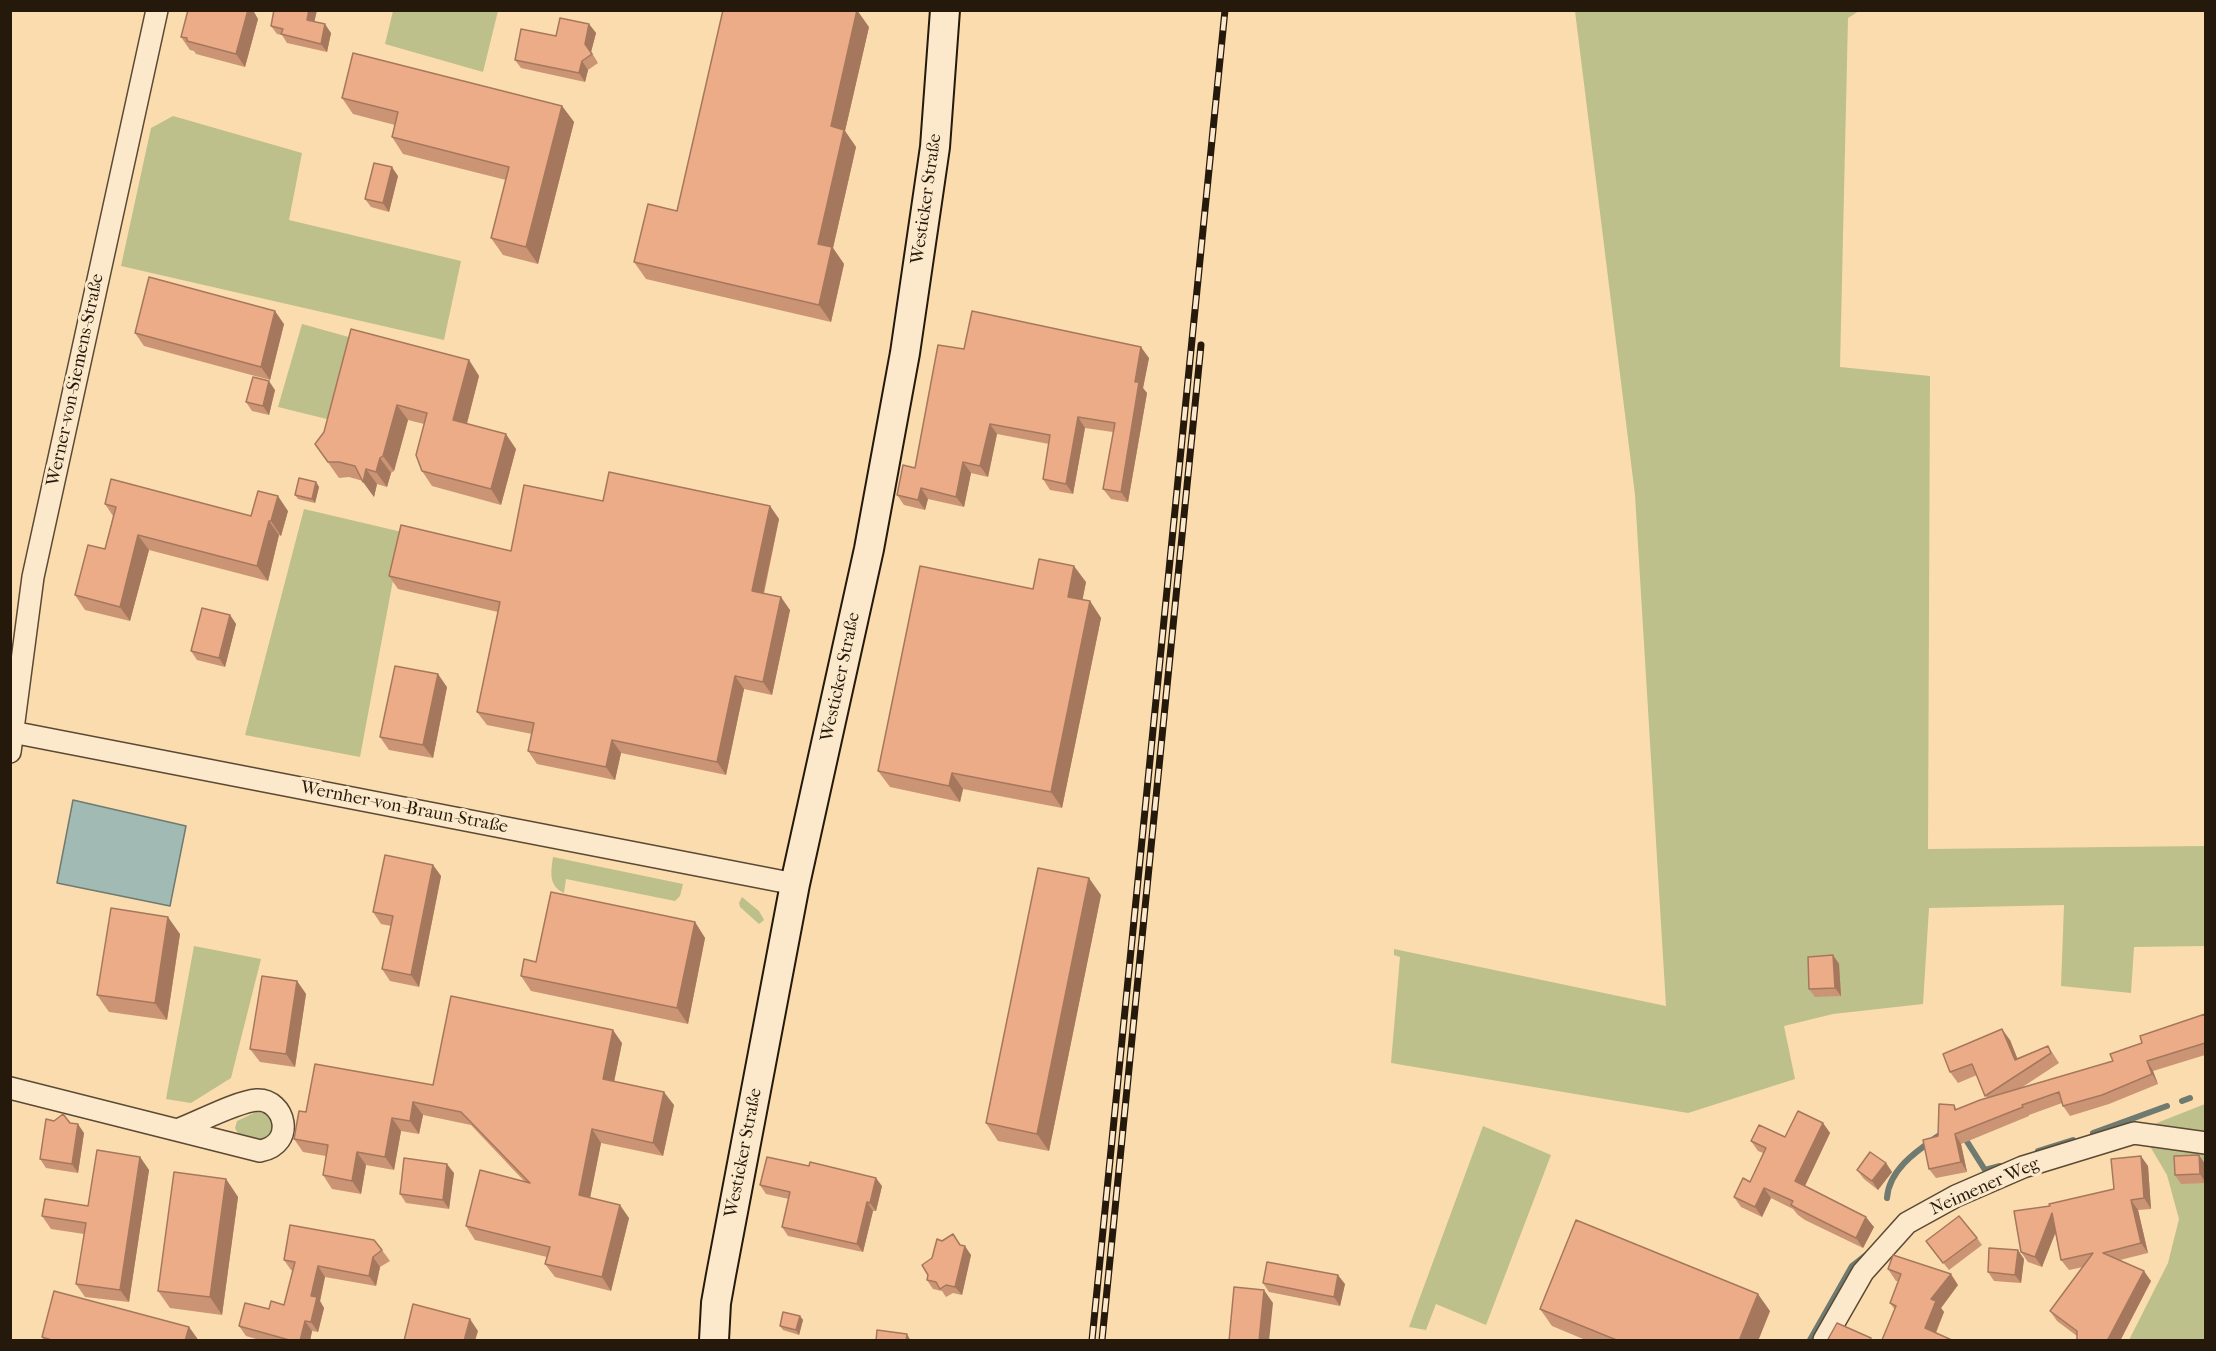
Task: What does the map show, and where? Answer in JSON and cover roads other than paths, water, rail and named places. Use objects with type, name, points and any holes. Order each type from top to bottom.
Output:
[{"type":"main road","name":"Westicker Straße","points":[[714,1341],[719,1284],[795,884],[869,549],[905,353],[934,147],[945,10]]},
{"type":"street","name":"Werner-von-Siemens-Straße","points":[[11,742],[35,568],[156,10]]},
{"type":"street","name":"Wernher-von-Braun-Straße","points":[[11,742],[795,884]]},
{"type":"street","points":[[10,1088],[177,1130]]},
{"type":"street","name":"Neimener Weg","points":[[1824,1341],[1863,1272],[1907,1223],[1956,1196],[2023,1167],[2134,1133],[2205,1143]]},
{"type":"water","points":[[73,800],[186,826],[170,906],[57,883]]},
{"type":"waterway","points":[[2182,1101],[2190,1098]]},
{"type":"waterway","points":[[2093,1133],[2167,1106]]},
{"type":"waterway","points":[[1887,1198],[1893,1177],[1907,1160],[1941,1134],[1946,1135]]},
{"type":"waterway","points":[[1961,1138],[1966,1140],[1985,1170],[2000,1166]]},
{"type":"waterway","points":[[2038,1151],[2073,1140]]},
{"type":"waterway","points":[[1810,1340],[1852,1266],[1866,1255]]},
{"type":"railway","points":[[1092,1340],[1225,10]]},
{"type":"railway","points":[[1102,1340],[1201,345]]}]
